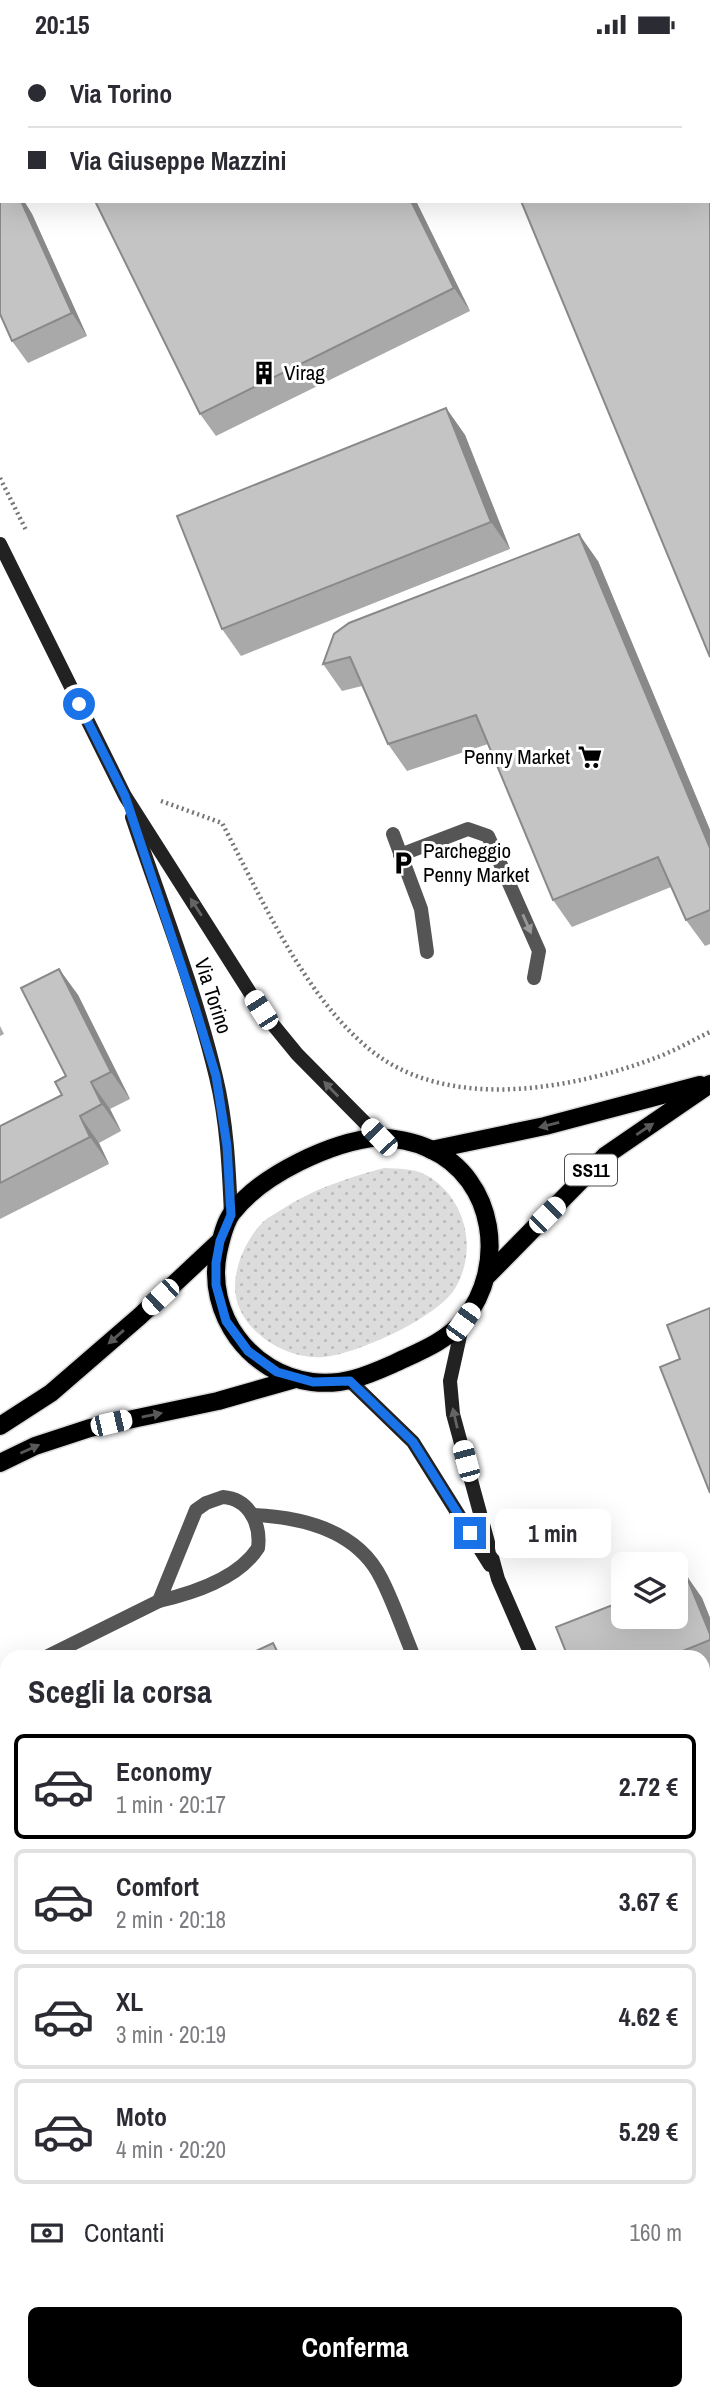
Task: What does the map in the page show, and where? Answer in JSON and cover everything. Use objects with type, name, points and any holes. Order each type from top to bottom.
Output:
[{"type":"main road","name":"SS11","points":[[431,1150],[545,1126],[710,1083]]},
{"type":"main road","name":"SS11","points":[[488,1275],[605,1156],[710,1083]]},
{"type":"main road","name":"SS11","points":[[379,1137],[405,1140],[431,1150],[457,1168],[476,1192],[486,1214],[491,1240],[488,1275],[478,1300],[463,1322],[438,1343],[350,1381],[313,1382],[295,1379],[262,1363],[248,1351],[226,1321],[216,1285],[220,1241],[231,1215],[257,1187],[270,1178],[343,1144],[379,1137]]},
{"type":"main road","name":"SS11","points":[[0,1426],[51,1393],[220,1241]]},
{"type":"main road","name":"SS11","points":[[0,1463],[35,1446],[90,1428],[208,1403],[295,1379]]},
{"type":"street","name":"Via Torino","points":[[0,544],[125,796],[261,1010],[297,1054],[379,1137]]},
{"type":"street","name":"Via Torino","points":[[125,796],[216,1076],[227,1146],[231,1215]]},
{"type":"street","points":[[400,855],[468,829],[488,836],[539,951],[534,978]]},
{"type":"street","points":[[393,834],[421,909],[427,952]]},
{"type":"street","points":[[463,1322],[452,1367],[452,1405],[498,1579]]},
{"type":"street","points":[[350,1381],[413,1442],[498,1579],[529,1650]]},
{"type":"street","points":[[60,1650],[159,1601],[179,1597],[219,1580],[253,1556],[258,1548],[258,1526],[246,1506],[232,1498],[215,1500],[196,1510],[159,1601]]},
{"type":"street","points":[[252,1515],[293,1518],[349,1540],[381,1576],[411,1650]]},
{"type":"path","points":[[0,478],[30,540]]},
{"type":"path","points":[[158,800],[222,823],[296,959],[319,995],[369,1049],[430,1082],[494,1089],[563,1083],[646,1061],[710,1032]]},
{"type":"shaded area","points":[[384,1168],[411,1170],[426,1175],[451,1197],[459,1211],[467,1242],[462,1275],[454,1290],[445,1301],[414,1323],[375,1342],[338,1354],[309,1357],[278,1347],[264,1338],[243,1315],[235,1284],[238,1267],[252,1235],[267,1219],[305,1196]]},
{"type":"building","points":[[0,203],[22,203],[72,313],[12,341],[0,314]]},
{"type":"building","name":"Virag","points":[[96,203],[412,203],[454,288],[200,414]]},
{"type":"building","points":[[522,203],[710,203],[710,657]]},
{"type":"building","points":[[446,408],[491,522],[222,629],[177,516]]},
{"type":"building","name":"Penny Market","points":[[579,534],[710,848],[710,910],[686,920],[658,857],[553,900],[476,715],[388,744],[350,657],[323,664],[334,634],[349,623]]},
{"type":"building","points":[[59,969],[111,1072],[91,1082],[102,1104],[80,1116],[90,1137],[0,1183],[0,1126],[62,1095],[55,1082],[66,1076],[21,988]]},
{"type":"building","points":[[710,1308],[710,1493],[660,1367],[680,1359],[667,1325]]},
{"type":"building","points":[[688,1580],[710,1640],[685,1650],[565,1650],[556,1627],[611,1606],[611,1629],[688,1629]]},
{"type":"building","points":[[273,1643],[276,1650],[258,1650]]},
{"type":"place","name":"Virag","points":[[264,373]]},
{"type":"place","name":"Penny Market","points":[[590,757]]},
{"type":"place","name":"Parcheggio Penny Market","points":[[403,863]]},
{"type":"route","points":[[79,704],[125,796],[216,1076],[227,1146],[231,1215],[220,1241],[216,1263],[216,1285],[226,1321],[248,1351],[277,1372],[313,1382],[350,1381],[413,1442],[470,1533]]}]
